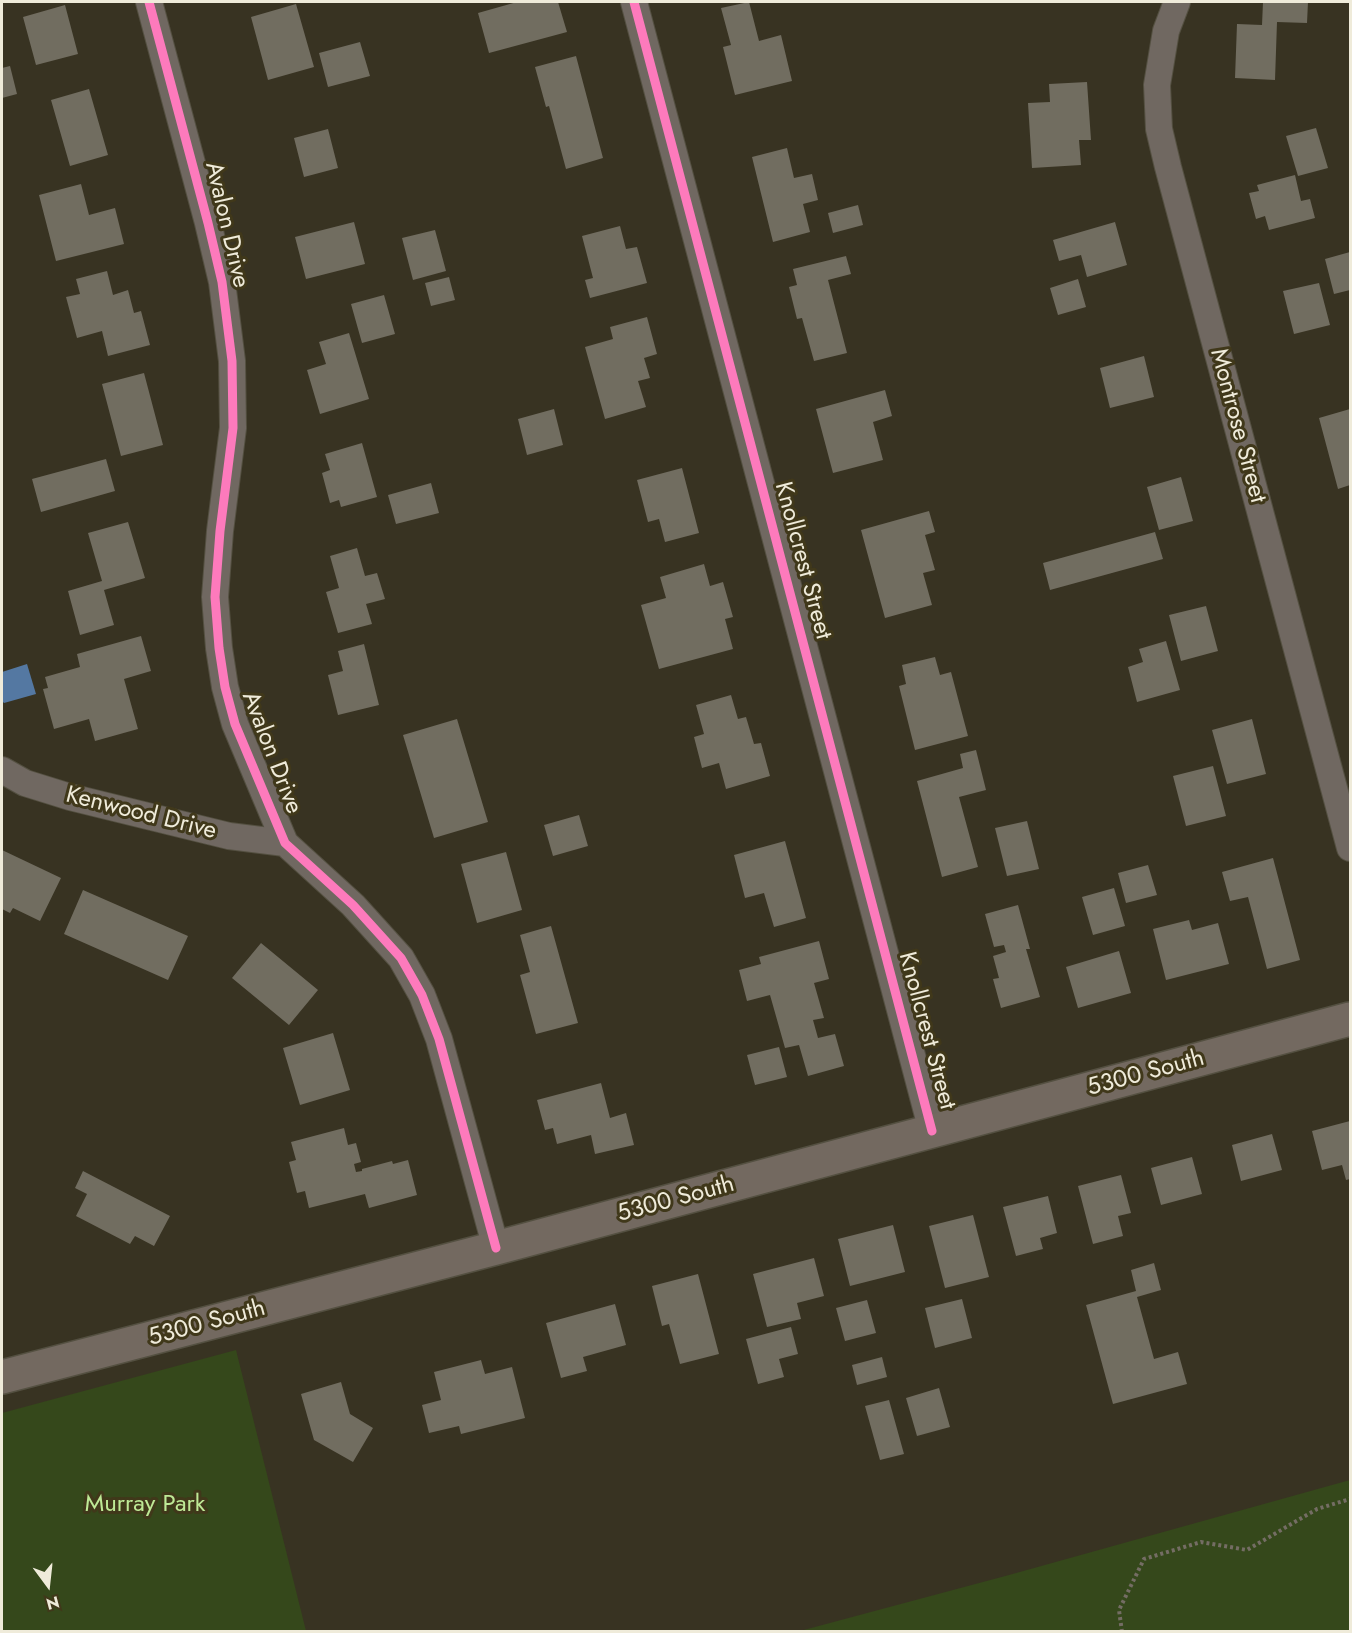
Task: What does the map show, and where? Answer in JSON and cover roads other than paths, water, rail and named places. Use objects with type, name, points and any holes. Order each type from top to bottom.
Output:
[{"type":"main road","name":"5300 South","points":[[2,1377],[496,1248],[1350,1019]]},
{"type":"street","name":"Avalon Drive","points":[[148,2],[222,282],[232,361],[233,428],[220,531],[215,597],[225,687],[235,724],[285,843],[353,905],[401,958],[422,995],[439,1039],[496,1248]]},
{"type":"street","name":"Knollcrest Street","points":[[634,2],[932,1131]]},
{"type":"street","name":"Montrose Street","points":[[1177,2],[1166,31],[1157,85],[1159,129],[1350,848]]},
{"type":"street","name":"Kenwood Drive","points":[[2,770],[25,783],[70,797],[229,836],[285,843]]},
{"type":"water","points":[[27,664],[36,694],[4,703],[2,701],[2,672]]},
{"type":"park label","name":"Murray Park","points":[[145,1505]]}]
